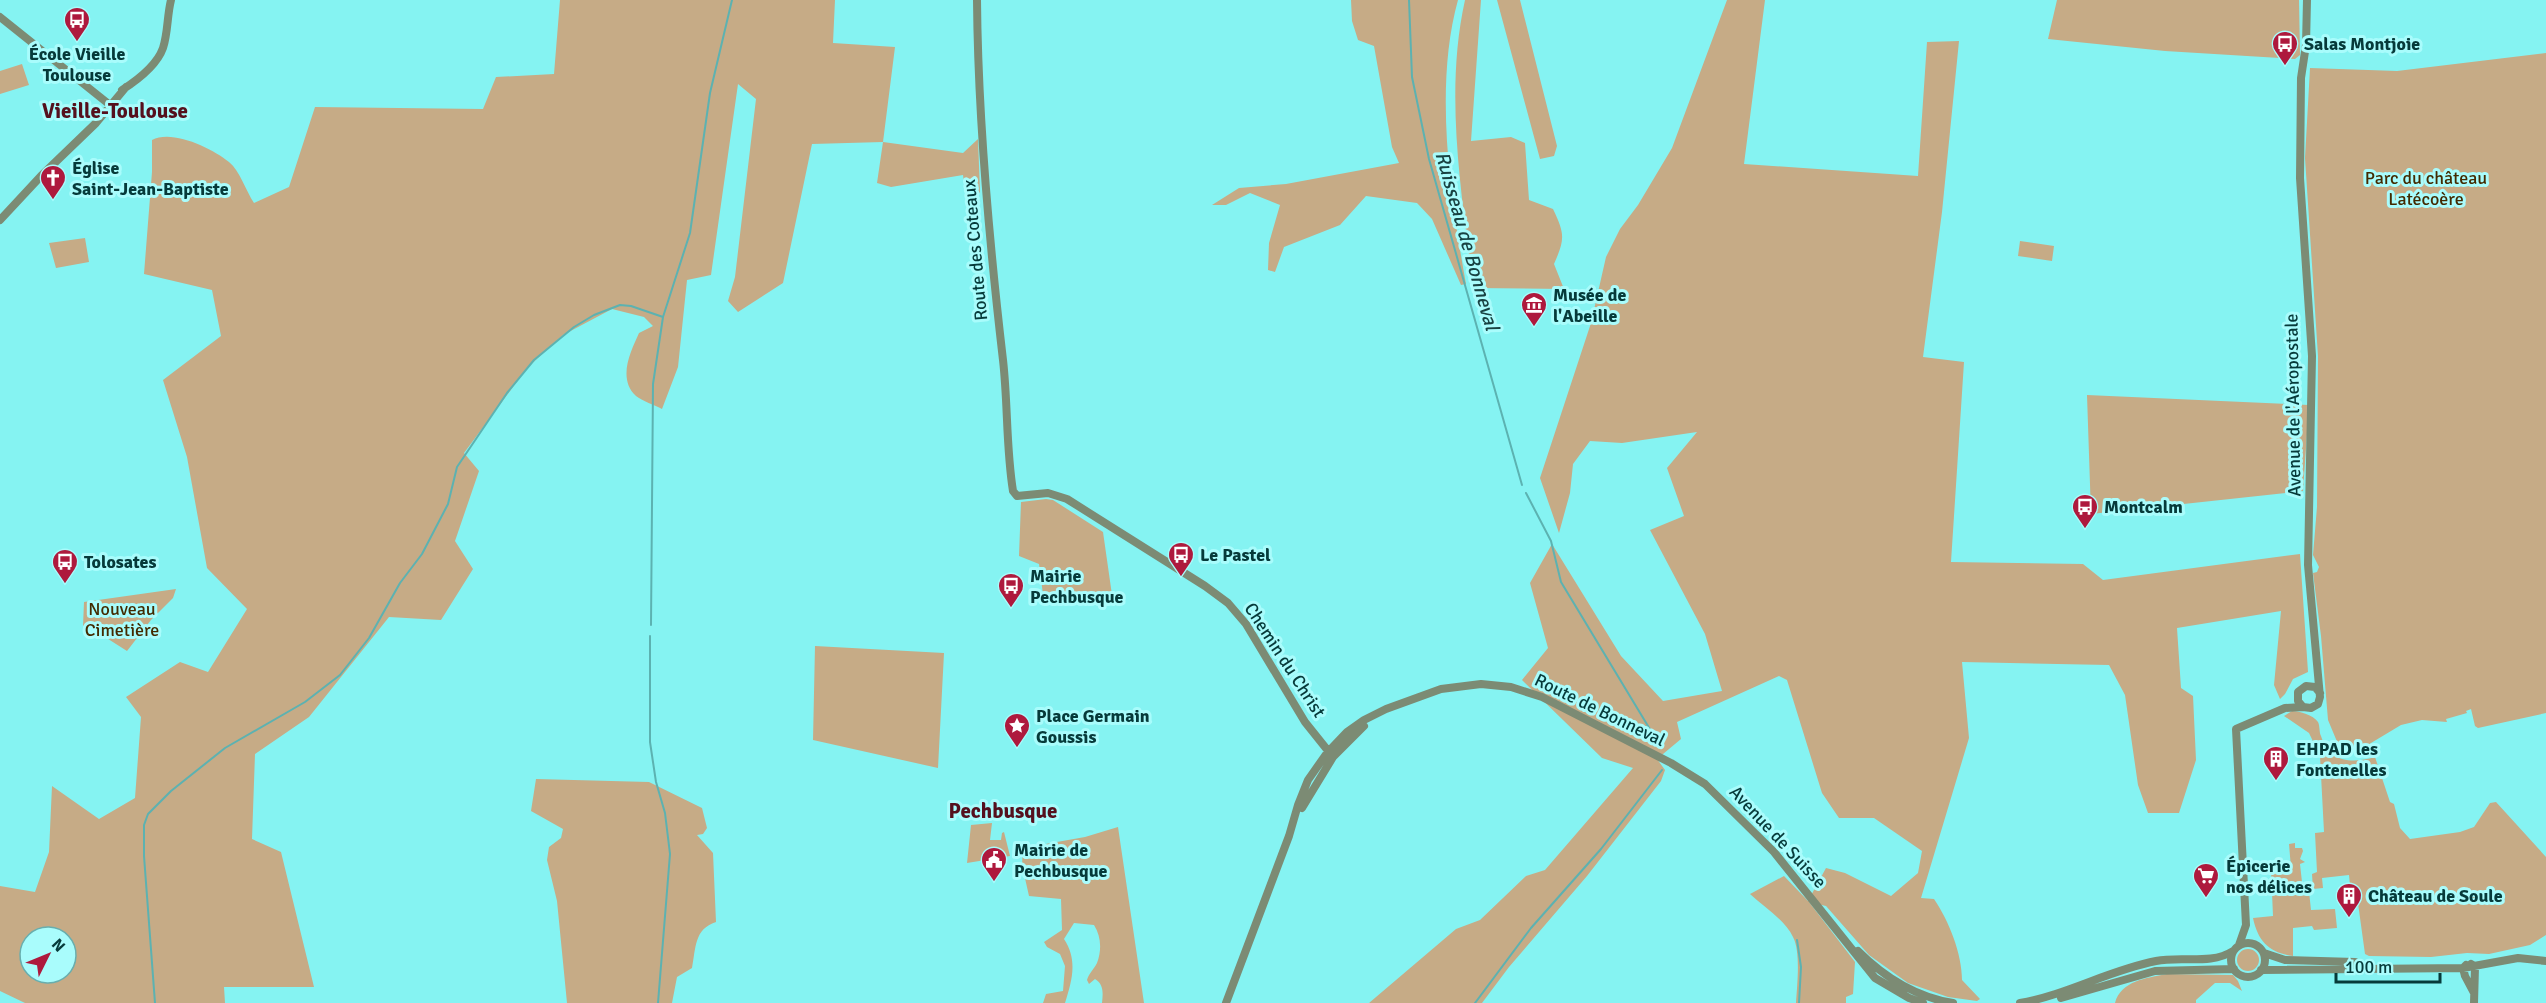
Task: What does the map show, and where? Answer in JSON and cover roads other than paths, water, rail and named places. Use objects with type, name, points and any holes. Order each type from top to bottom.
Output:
[{"type":"street","points":[[0,220],[34,183],[90,129],[109,104],[161,53],[171,0]]},
{"type":"street","points":[[167,25],[177,0]]},
{"type":"street","name":"Route des Coteaux","points":[[977,0],[979,73],[992,269],[1006,394],[1009,464],[1013,491],[1017,496]]},
{"type":"street","name":"Avenue de l'Aéropostale","points":[[2307,0],[2306,24],[2310,45],[2309,56],[2304,64],[2300,104],[2300,178],[2312,356],[2308,566],[2320,693]]},
{"type":"street","points":[[0,17],[109,104]]},
{"type":"street","name":"Chemin du Christ","points":[[1017,496],[1048,493],[1067,499],[1228,603],[1246,624],[1284,690],[1330,755]]},
{"type":"street","points":[[2285,708],[2300,689],[2318,673]]},
{"type":"street","name":"Route de Bonneval","points":[[1226,1003],[1289,836],[1330,755],[1386,709],[1441,689],[1481,684],[1511,687],[1560,706],[1692,775]]},
{"type":"street","points":[[2306,686],[2315,687],[2320,693],[2320,702],[2316,706],[2285,708],[2236,729],[2246,925],[2256,944],[2264,953],[2292,961],[2469,965],[2522,953],[2546,956]]},
{"type":"street","points":[[2297,695],[2303,707]]},
{"type":"street","name":"Avenue de Suisse","points":[[1692,775],[1719,796],[1774,852],[1875,978],[1908,998],[1923,1003]]},
{"type":"street","points":[[2246,925],[2231,958],[2234,969],[2240,975],[2248,977],[2262,970],[2469,965],[2523,958],[2546,961]]},
{"type":"street","name":"Avenue de Suisse","points":[[1835,927],[1873,965],[1894,981],[1918,993],[1953,1003]]},
{"type":"street","points":[[2020,1003],[2057,995],[2139,964],[2161,960],[2215,958],[2247,942],[2256,944]]},
{"type":"street","points":[[2262,970],[2265,960],[2264,953]]},
{"type":"street","points":[[2469,965],[2464,976],[2474,993],[2474,1003]]},
{"type":"street","points":[[2043,1003],[2155,971],[2234,969]]},
{"type":"waterway","points":[[155,1003],[144,856],[144,825],[148,814],[171,791],[225,748],[305,702],[340,675],[369,638],[400,583],[422,554],[448,504],[457,467],[507,393],[534,360],[574,327],[594,315],[620,305],[631,306],[663,317],[690,233],[710,93],[732,0]]},
{"type":"waterway","name":"Ruisseau de Bonneval","points":[[1409,0],[1412,77],[1429,159],[1522,485]]},
{"type":"waterway","points":[[651,625],[653,384],[663,317]]},
{"type":"waterway","name":"Ruisseau de Bonneval","points":[[1526,493],[1551,541],[1561,582],[1651,731],[1657,745]]},
{"type":"waterway","points":[[650,636],[650,742],[656,782],[665,813],[670,854],[658,1003]]},
{"type":"waterway","points":[[1475,1003],[1531,928],[1601,849],[1662,770]]},
{"type":"waterway","name":"Ruisseau de Bonneval","points":[[1797,940],[1801,967],[1799,1003]]},
{"type":"place","name":"École Vieille Toulouse","points":[[77,43]]},
{"type":"place","name":"Salas Montjoie","points":[[2285,67]]},
{"type":"place","name":"Église Saint-Jean-Baptiste","points":[[53,201]]},
{"type":"place","name":"Musée de l'Abeille","points":[[1534,328]]},
{"type":"place","name":"Montcalm","points":[[2085,530]]},
{"type":"place","name":"Le Pastel","points":[[1181,578]]},
{"type":"place","name":"Tolosates","points":[[65,585]]},
{"type":"place","name":"Mairie Pechbusque","points":[[1011,609]]},
{"type":"place","name":"Place Germain Goussis","points":[[1017,749]]},
{"type":"place","name":"EHPAD les Fontenelles","points":[[2276,782]]},
{"type":"place","name":"Mairie de Pechbusque","points":[[994,883]]},
{"type":"place","name":"Épicerie nos délices","points":[[2206,899]]},
{"type":"place","name":"Château de Soule","points":[[2349,919]]},
{"type":"district","name":"Vieille-Toulouse","points":[[115,111]]},
{"type":"district","name":"Pechbusque","points":[[1003,811]]},
{"type":"park label","name":"Parc du château Latécoère","points":[[2426,188]]},
{"type":"park label","name":"Nouveau Cimetière","points":[[122,619]]}]
